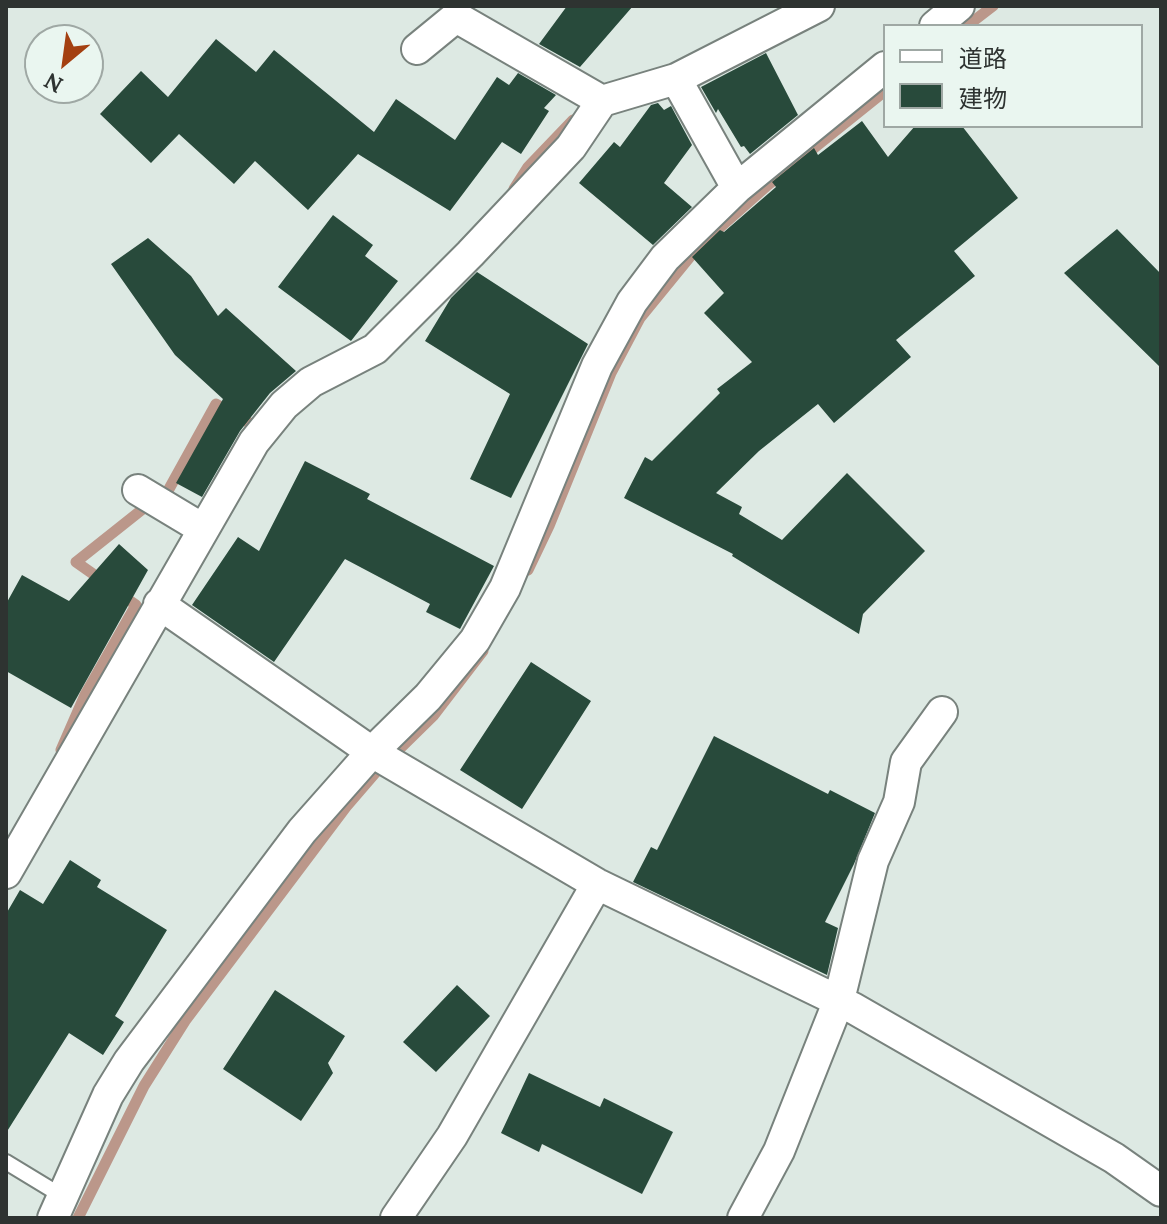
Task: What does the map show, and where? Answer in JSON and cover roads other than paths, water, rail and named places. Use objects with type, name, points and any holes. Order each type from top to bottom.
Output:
[{"type":"street","points":[[6,873],[254,442],[284,405],[311,382],[375,349],[571,147],[602,101],[676,79],[819,6]]},
{"type":"street","points":[[937,24],[959,6]]},
{"type":"street","points":[[417,49],[458,11],[602,101]]},
{"type":"street","points":[[58,1207],[108,1095],[129,1061],[302,831],[372,752],[428,697],[475,640],[497,601],[597,366],[632,302],[665,258],[737,188],[883,69]]},
{"type":"street","points":[[676,79],[737,188]]},
{"type":"street","points":[[138,490],[203,529]]},
{"type":"street","points":[[159,604],[372,752],[597,884],[839,1000],[1114,1158],[1161,1191]]},
{"type":"street","points":[[743,1218],[779,1151],[839,1000],[873,861],[899,802],[906,762],[942,712]]},
{"type":"street","points":[[396,1218],[452,1136],[597,884]]},
{"type":"lane","points":[[6,1162],[58,1207]]},
{"type":"waterway","points":[[970,24],[993,6]]},
{"type":"waterway","points":[[528,570],[611,373],[640,318],[698,247],[768,185],[883,93]]},
{"type":"waterway","points":[[514,189],[528,167],[573,120]]},
{"type":"waterway","points":[[103,581],[76,562],[144,508],[164,498],[216,404],[253,425],[260,417]]},
{"type":"waterway","points":[[61,750],[85,695],[136,605],[120,594]]},
{"type":"waterway","points":[[78,1218],[144,1086],[185,1021],[346,807],[377,771],[434,715],[483,651]]}]
